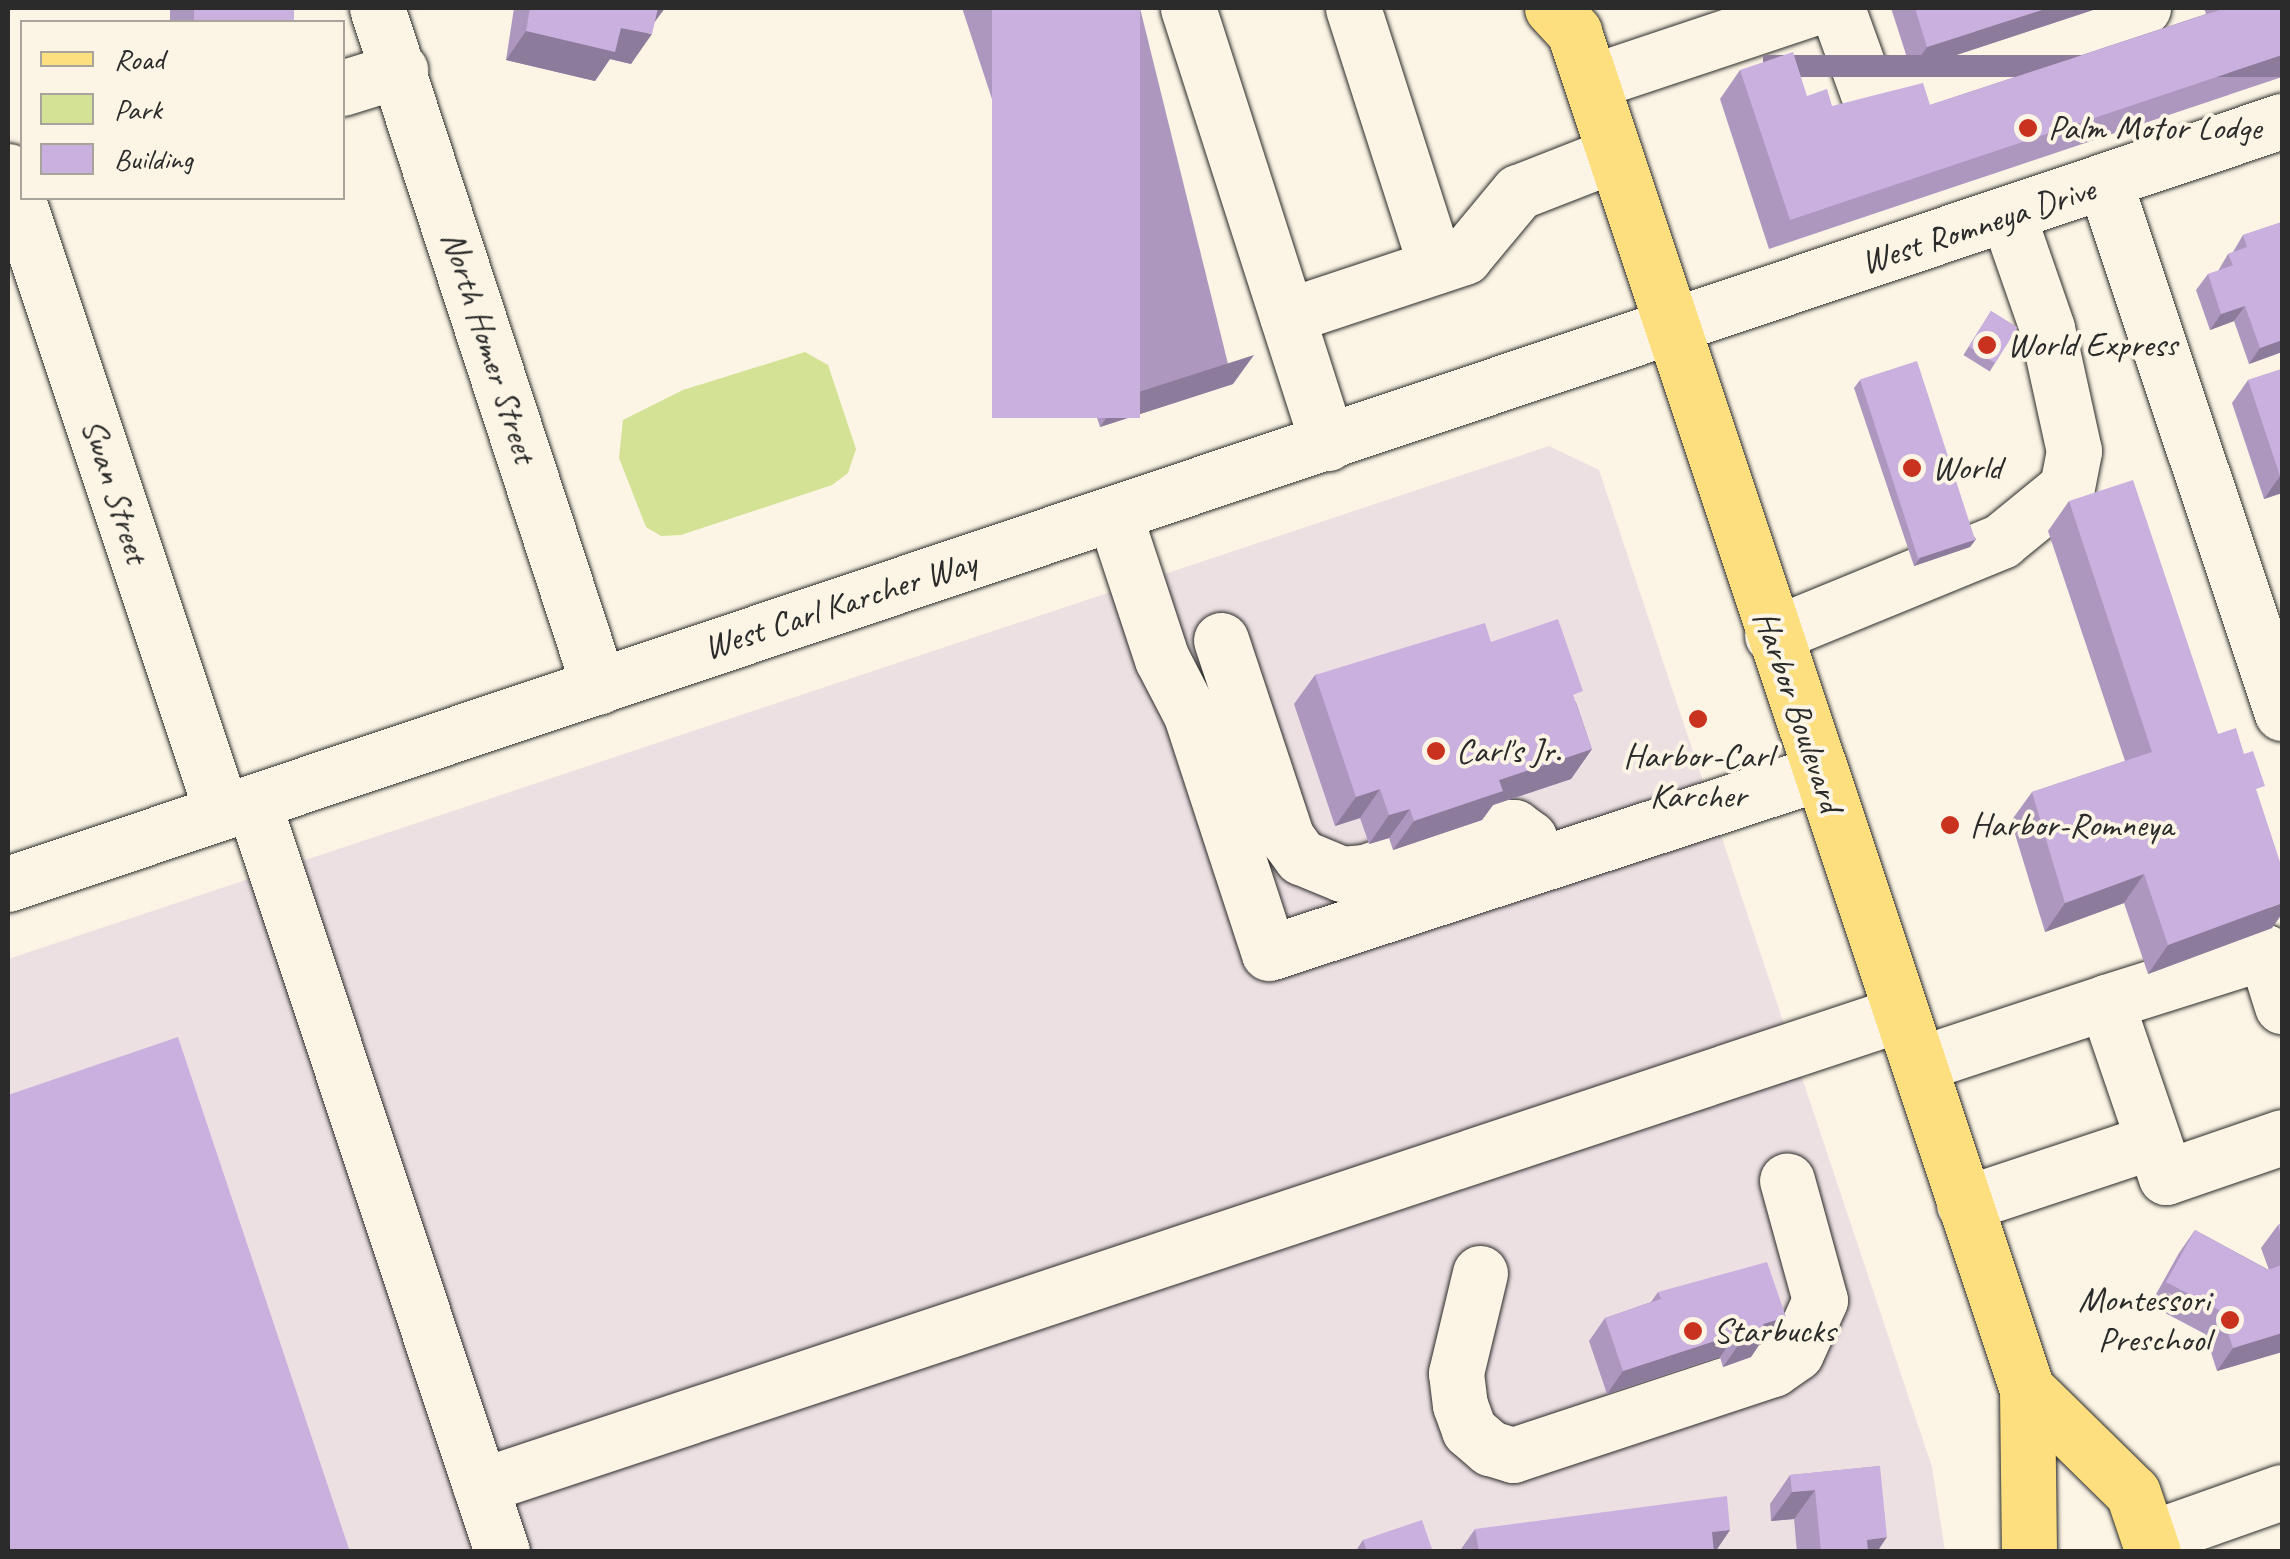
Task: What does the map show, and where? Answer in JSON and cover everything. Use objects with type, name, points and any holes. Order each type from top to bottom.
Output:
[{"type":"main road","name":"Harbor Boulevard","points":[[1574,32],[2026,1390],[2029,1552]]},
{"type":"main road","name":"Harbor Boulevard","points":[[2026,1390],[2133,1493],[2151,1546]]},
{"type":"street","name":"North Homer Street","points":[[377,8],[599,686]]},
{"type":"street","points":[[1188,8],[1328,443]]},
{"type":"street","points":[[1353,8],[1436,266]]},
{"type":"street","points":[[1574,32],[1812,8]]},
{"type":"street","points":[[1837,8],[1871,102],[2143,8]]},
{"type":"street","points":[[345,87],[400,70]]},
{"type":"street","name":"West Romneya Drive","points":[[1673,327],[2282,121]]},
{"type":"street","points":[[1287,316],[1464,257],[1518,192],[1615,154]]},
{"type":"street","name":"Swan Street","points":[[8,171],[502,1552]]},
{"type":"street","points":[[2105,184],[2282,712]]},
{"type":"street","points":[[1772,635],[2001,541],[2067,487],[2074,451],[2047,328],[2008,216]]},
{"type":"street","name":"West Carl Karcher Way","points":[[8,884],[1673,327]]},
{"type":"street","points":[[1114,514],[1162,659],[1191,715],[1269,952],[1819,773]]},
{"type":"street","points":[[1221,640],[1287,838],[1300,857],[1342,874],[1365,872],[1493,827],[1514,827],[1529,838],[1538,865]]},
{"type":"street","points":[[1919,1064],[2265,952],[2282,1006]]},
{"type":"street","points":[[2106,1002],[2166,1177],[2282,1137]]},
{"type":"street","points":[[480,1486],[1900,1014]]},
{"type":"street","points":[[1964,1204],[2153,1141]]},
{"type":"street","points":[[1480,1273],[1456,1373],[1460,1405],[1469,1430],[1490,1448],[1513,1454],[1537,1448],[1773,1369],[1796,1353],[1820,1300],[1786,1180]]},
{"type":"street","points":[[2151,1546],[2282,1492]]},
{"type":"shaded area","points":[[1549,446],[1599,470],[1932,1467],[1945,1551],[8,1551],[8,959]]},
{"type":"green space","points":[[805,352],[828,365],[856,449],[848,473],[832,485],[681,535],[661,536],[646,527],[619,458],[623,420],[683,390]]},
{"type":"building","points":[[194,8],[294,8],[294,20],[194,20]]},
{"type":"building","points":[[530,8],[658,8],[652,34],[621,28],[615,52],[526,31]]},
{"type":"building","points":[[992,8],[1140,8],[1140,418],[992,418]]},
{"type":"building","points":[[1915,8],[2048,8],[1927,47]]},
{"type":"building","name":"Palm Motor Lodge","points":[[2226,8],[2282,8],[2282,55],[1790,220],[1740,70],[1793,52],[1807,96],[1827,89],[1832,106],[1923,83],[1930,105]]},
{"type":"building","points":[[2282,222],[2282,340],[2260,348],[2245,306],[2221,314],[2208,274],[2233,265],[2228,254],[2247,247],[2243,235]]},
{"type":"building","name":"World Express","points":[[1991,311],[2017,327],[1995,363],[1969,347]]},
{"type":"building","name":"World","points":[[1917,361],[1975,540],[1918,558],[1860,380]]},
{"type":"building","points":[[2282,369],[2282,475],[2280,476],[2248,380]]},
{"type":"building","points":[[2133,480],[2218,734],[2236,728],[2244,754],[2253,751],[2265,786],[2256,789],[2282,868],[2282,903],[2168,945],[2144,874],[2065,903],[2032,792],[2152,752],[2069,501]]},
{"type":"building","name":"Carl's Jr.","points":[[1558,619],[1583,691],[1573,695],[1592,749],[1499,780],[1503,791],[1414,821],[1410,809],[1389,815],[1380,789],[1356,797],[1315,675],[1485,623],[1491,642]]},
{"type":"building","points":[[178,1037],[350,1552],[8,1552],[8,1095]]},
{"type":"building","points":[[2195,1230],[2268,1270],[2282,1265],[2282,1333],[2233,1348],[2221,1311],[2166,1282]]},
{"type":"building","name":"Starbucks","points":[[1767,1262],[1786,1317],[1763,1324],[1767,1334],[1739,1344],[1736,1334],[1623,1371],[1605,1318],[1661,1299],[1658,1292]]},
{"type":"building","points":[[1880,1466],[1887,1537],[1867,1540],[1868,1552],[1821,1552],[1815,1490],[1792,1492],[1790,1475]]},
{"type":"building","points":[[1727,1496],[1730,1530],[1712,1532],[1714,1552],[1479,1552],[1475,1529]]},
{"type":"building","points":[[1422,1520],[1433,1552],[1367,1552],[1363,1540]]},
{"type":"place","name":"Palm Motor Lodge","points":[[2028,128]]},
{"type":"place","name":"World Express","points":[[1987,345]]},
{"type":"place","name":"World","points":[[1912,468]]},
{"type":"place","name":"Harbor-Carl Karcher","points":[[1698,719]]},
{"type":"place","name":"Carl's Jr.","points":[[1436,751]]},
{"type":"place","name":"Harbor-Romneya","points":[[1950,825]]},
{"type":"place","name":"Montessori Preschool","points":[[2230,1320]]},
{"type":"place","name":"Starbucks","points":[[1693,1331]]}]
